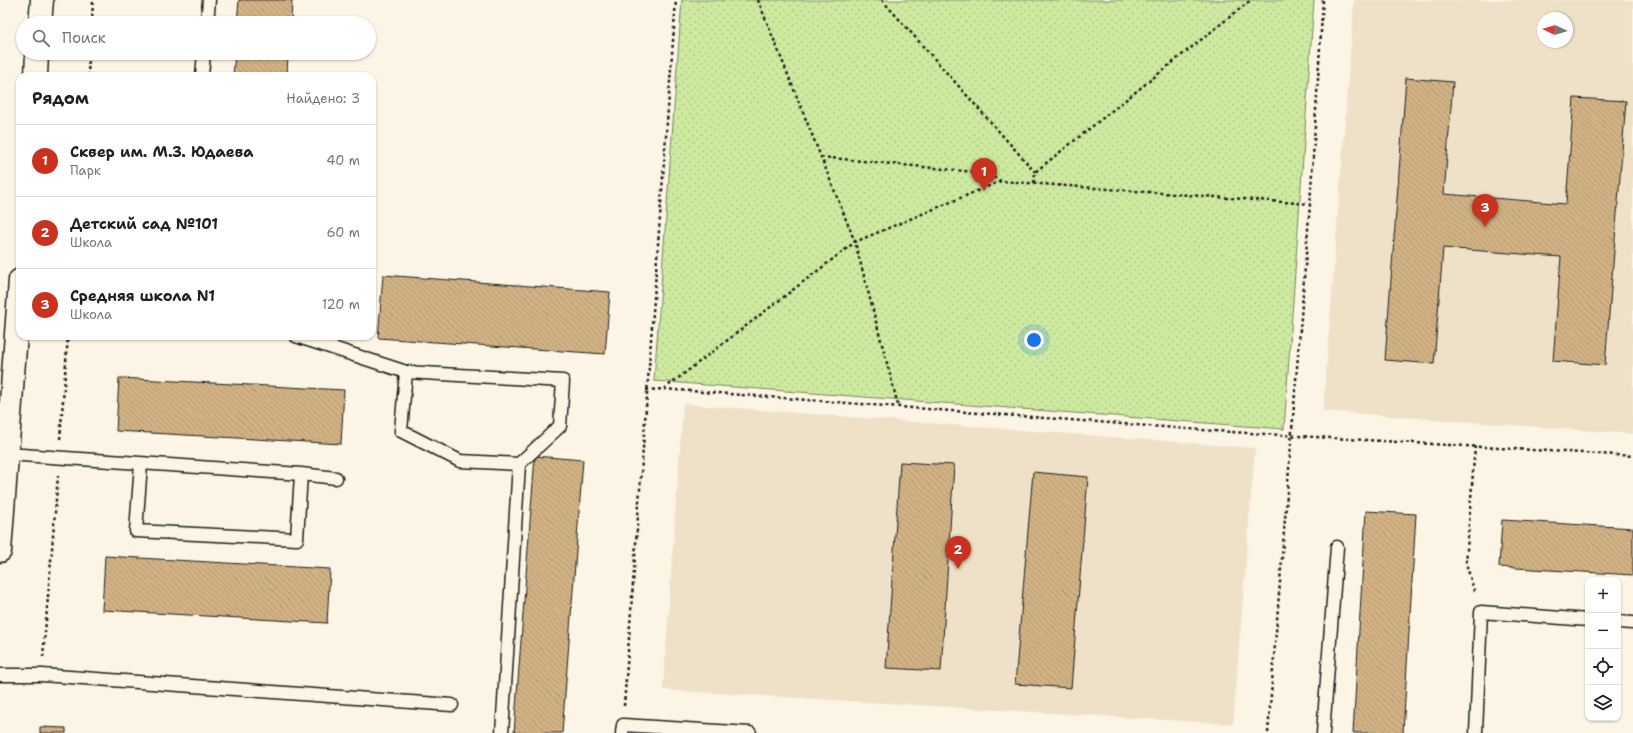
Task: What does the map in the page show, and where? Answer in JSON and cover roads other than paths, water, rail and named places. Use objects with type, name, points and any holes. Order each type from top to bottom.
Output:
[{"type":"street","points":[[41,16],[42,0]]},
{"type":"street","points":[[36,72],[37,60]]},
{"type":"street","points":[[0,551],[16,340]]},
{"type":"lane","points":[[208,16],[209,0]]},
{"type":"lane","points":[[202,72],[203,60]]},
{"type":"lane","points":[[308,340],[406,372],[562,382],[560,426],[519,464],[502,733]]},
{"type":"lane","points":[[406,372],[401,431],[460,461],[519,464]]},
{"type":"lane","points":[[7,454],[301,474],[336,478]]},
{"type":"lane","points":[[141,464],[136,531],[297,539],[301,474]]},
{"type":"lane","points":[[1323,733],[1337,547]]},
{"type":"lane","points":[[1476,733],[1481,612],[1585,620]]},
{"type":"lane","points":[[1621,622],[1633,623]]},
{"type":"lane","points":[[0,675],[42,675],[452,705]]},
{"type":"lane","points":[[622,729],[750,733]]},
{"type":"place","name":"Сквер им. М.З. Юдаева","points":[[984,191]]},
{"type":"place","name":"Средняя школа N1","points":[[1485,227]]},
{"type":"place","name":"Детский сад №101","points":[[958,569]]}]
